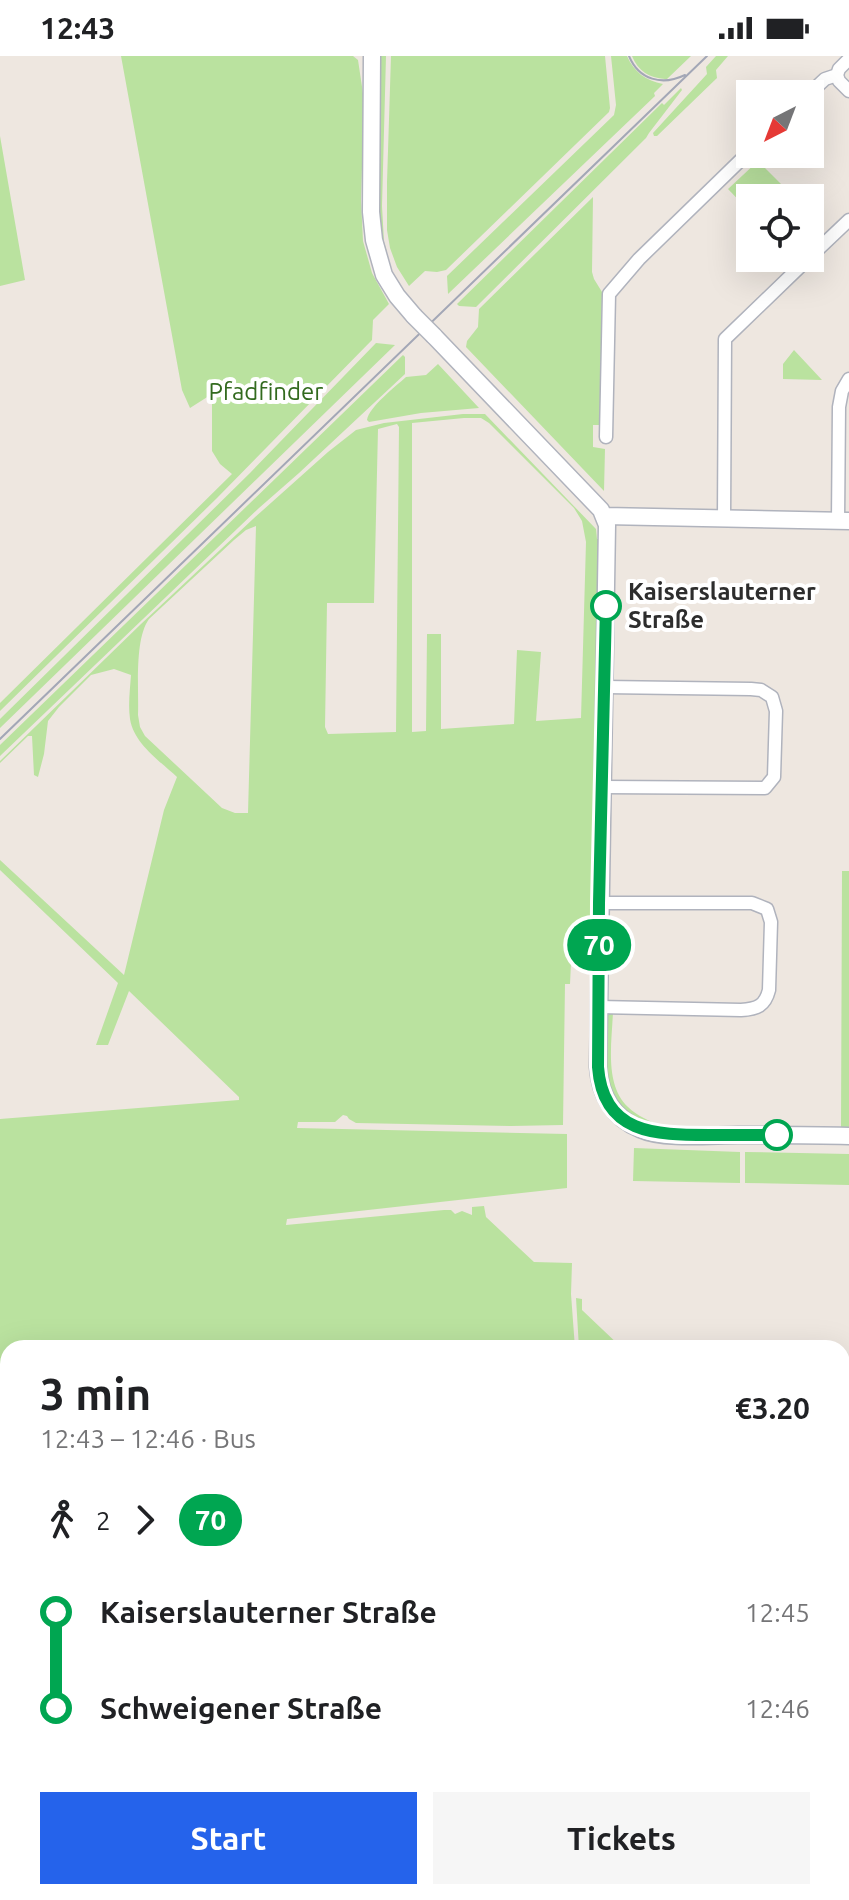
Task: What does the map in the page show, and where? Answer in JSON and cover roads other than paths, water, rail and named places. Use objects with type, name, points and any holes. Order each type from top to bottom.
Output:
[{"type":"main road","points":[[372,56],[371,212],[374,240],[384,275],[414,316],[605,516],[608,532],[599,903],[598,1067],[601,1088],[614,1111],[627,1123],[648,1132],[849,1136]]},
{"type":"main road","points":[[605,516],[844,521]]},
{"type":"street","points":[[849,59],[837,75],[849,91]]},
{"type":"street","points":[[824,80],[837,75]]},
{"type":"street","points":[[606,437],[609,294],[639,259],[736,165]]},
{"type":"street","points":[[824,243],[849,220]]},
{"type":"street","points":[[724,519],[725,339],[794,272]]},
{"type":"street","points":[[844,521],[839,407],[842,391],[849,379]]},
{"type":"street","points":[[603,787],[765,788],[774,777],[776,711],[772,697],[761,690],[605,687]]},
{"type":"street","points":[[599,903],[752,903],[767,909],[771,922],[769,990],[767,999],[757,1008],[599,1007]]},
{"type":"tram line","points":[[629,56],[639,71],[652,79],[668,80],[685,75]]},
{"type":"tram line","points":[[0,739],[707,56]]},
{"type":"place","name":"Kaiserslauterner Straße","points":[[606,606]]},
{"type":"park label","name":"Pfadfinder","points":[[266,392]]}]
